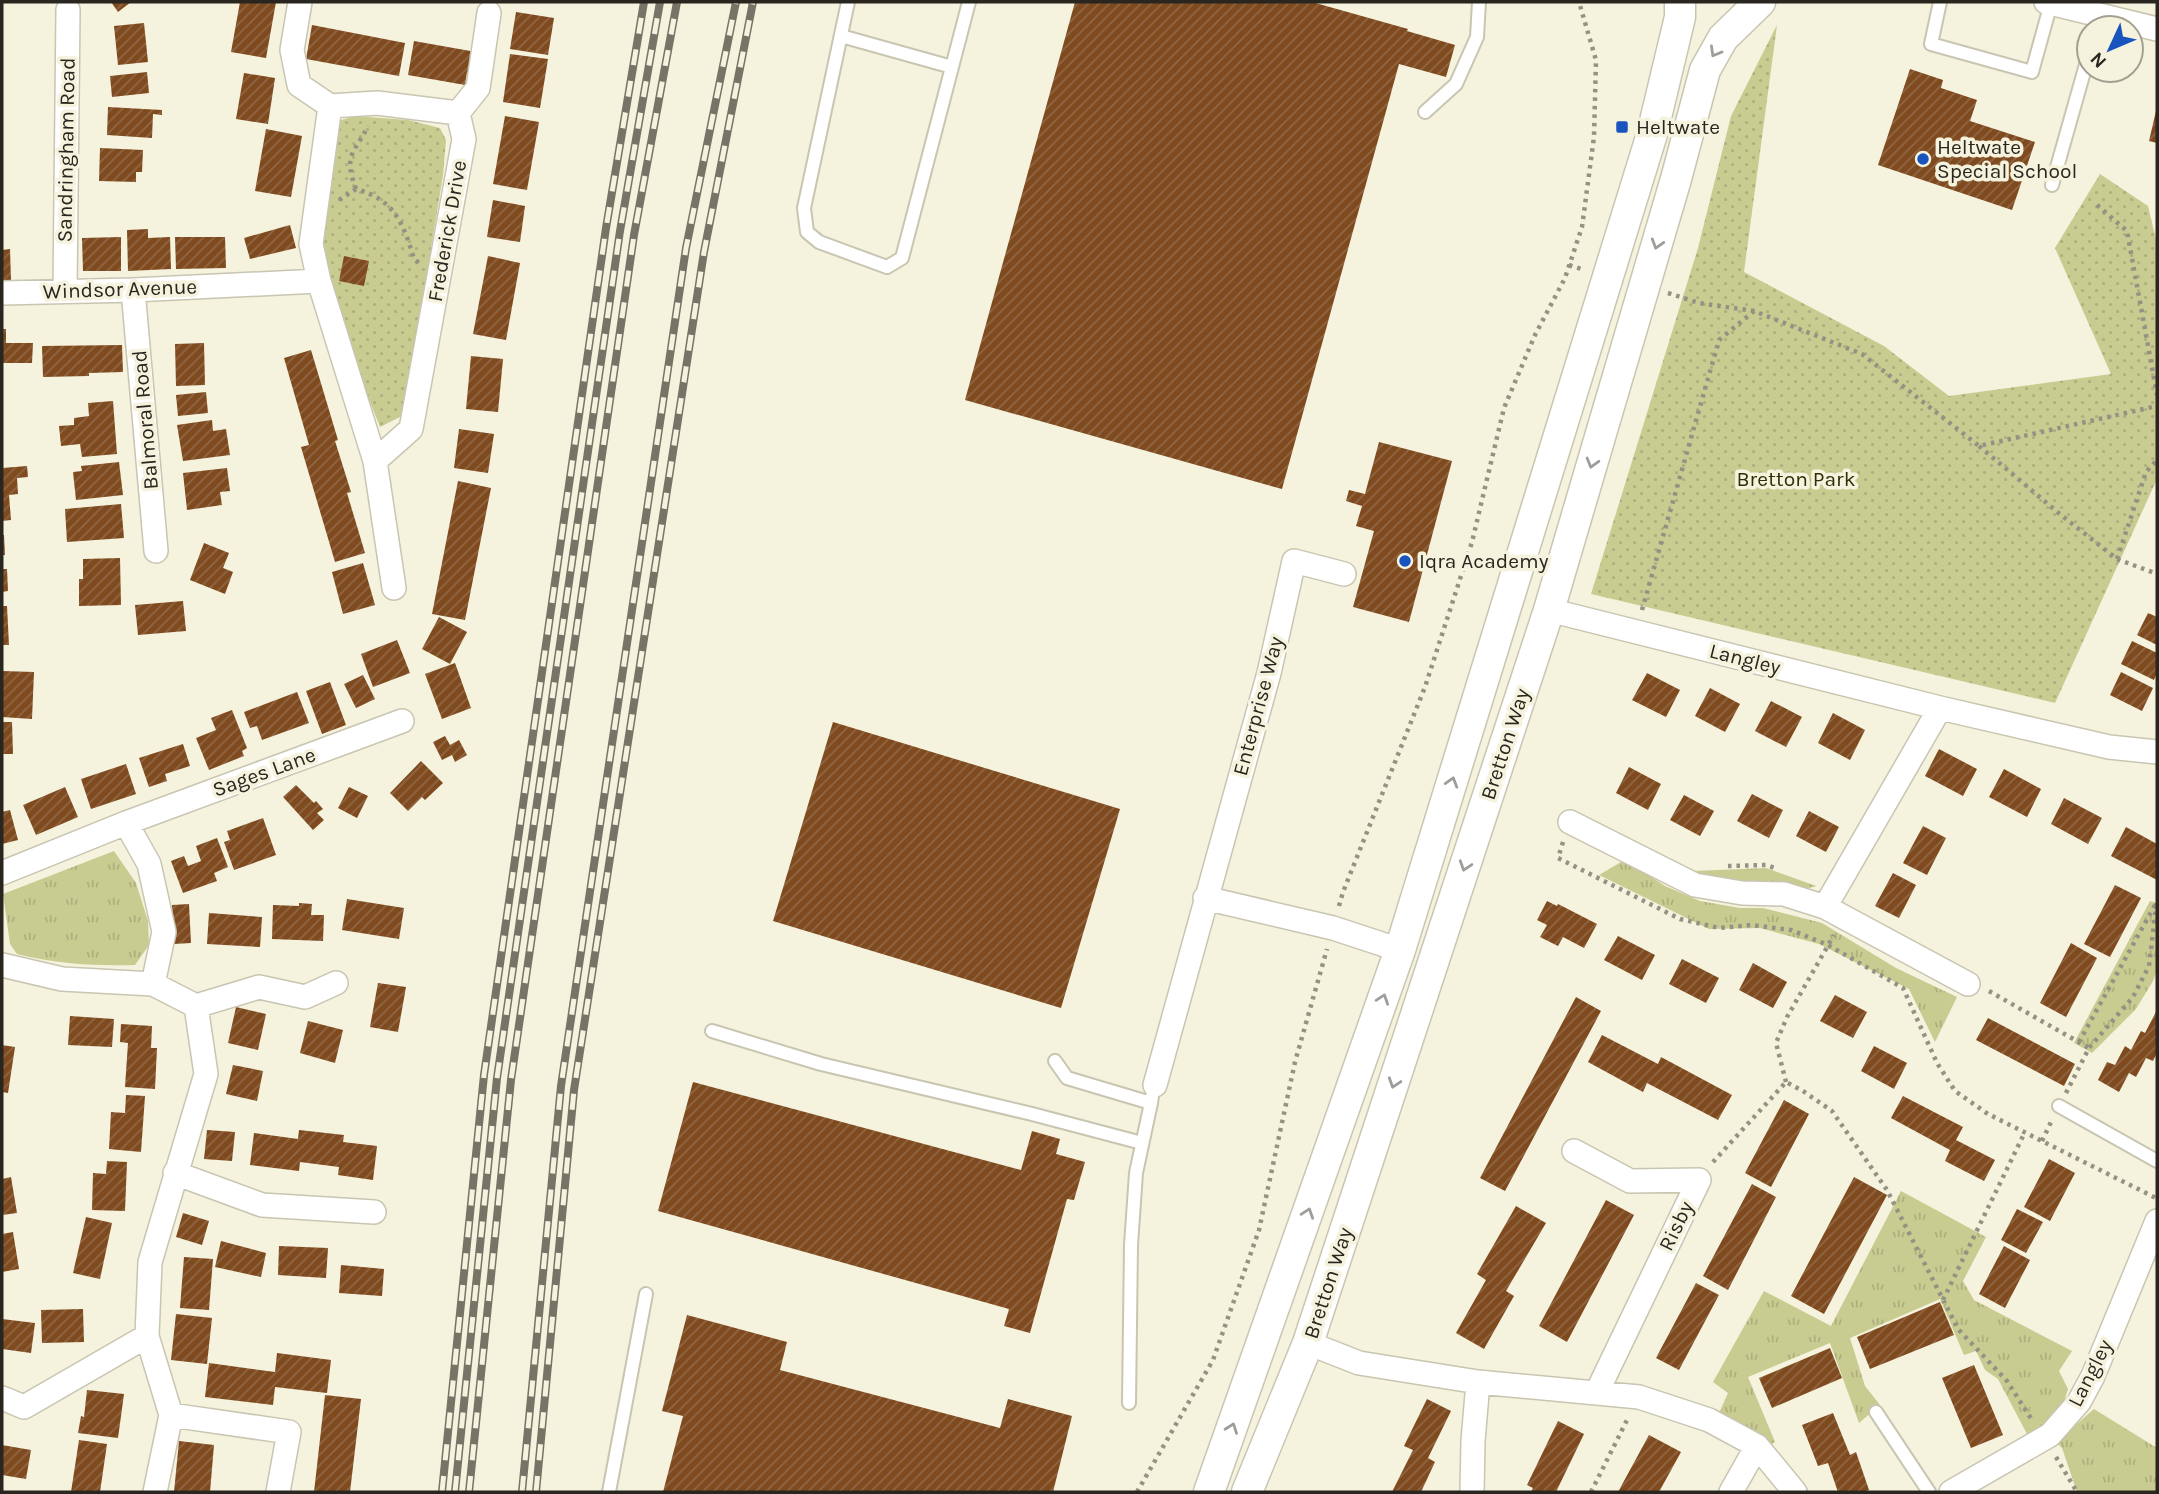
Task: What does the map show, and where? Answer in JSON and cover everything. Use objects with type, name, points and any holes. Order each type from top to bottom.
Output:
[{"type":"street","points":[[300,2],[292,50],[299,85],[330,106],[377,103],[458,113],[478,88],[488,13]]},
{"type":"street","name":"Bretton Way","points":[[1209,1492],[1400,950],[1651,134],[1680,17],[1681,2]]},
{"type":"street","name":"Bretton Way","points":[[1248,1492],[1308,1343],[1549,610],[1676,179],[1705,70],[1723,38],[1760,2]]},
{"type":"street","points":[[2049,2],[2078,14]]},
{"type":"street","name":"Sandringham Road","points":[[65,290],[68,10]]},
{"type":"street","points":[[330,106],[311,243],[319,281],[375,461],[394,588]]},
{"type":"street","name":"Frederick Drive","points":[[375,461],[411,429],[464,139],[458,113]]},
{"type":"street","name":"Windsor Avenue","points":[[2,293],[319,281]]},
{"type":"street","name":"Balmoral Road","points":[[133,290],[156,551]]},
{"type":"street","name":"Enterprise Way","points":[[1153,1094],[1269,673],[1294,561],[1344,574]]},
{"type":"street","name":"Langley","points":[[1549,610],[1940,708],[2109,747],[2157,752]]},
{"type":"street","points":[[1834,913],[1940,708]]},
{"type":"street","name":"Sages Lane","points":[[2,873],[126,823],[402,721]]},
{"type":"street","points":[[1570,822],[1695,885],[1742,893],[1784,894],[1834,913],[1968,984]]},
{"type":"street","points":[[126,823],[149,864],[164,932],[153,984]]},
{"type":"street","points":[[1205,898],[1333,928],[1400,950]]},
{"type":"street","points":[[2,964],[62,979],[153,984],[196,1006],[258,987],[305,997],[336,983]]},
{"type":"street","points":[[155,1492],[171,1415],[147,1336],[150,1262],[206,1074],[196,1006]]},
{"type":"street","name":"Risby","points":[[1574,1151],[1630,1181],[1699,1180],[1597,1392]]},
{"type":"street","points":[[175,1173],[262,1205],[374,1212]]},
{"type":"street","name":"Langley","points":[[1951,1492],[2050,1435],[2079,1402],[2155,1234]]},
{"type":"street","points":[[2,1398],[24,1406],[147,1336]]},
{"type":"street","points":[[1308,1343],[1359,1363],[1478,1382],[1639,1396],[1709,1420],[1757,1446],[1795,1492]]},
{"type":"street","points":[[1472,1492],[1478,1382]]},
{"type":"street","points":[[171,1415],[289,1432],[278,1492]]},
{"type":"street","points":[[1731,1492],[1757,1446]]},
{"type":"lane","points":[[848,2],[804,208],[807,232],[819,242],[887,267],[902,258],[969,2]]},
{"type":"lane","points":[[1425,112],[1456,84],[1477,37],[1479,2]]},
{"type":"lane","points":[[1940,2],[1931,44],[2032,72],[2049,2]]},
{"type":"lane","points":[[841,36],[952,66]]},
{"type":"lane","points":[[2052,185],[2081,84]]},
{"type":"lane","points":[[712,1031],[821,1064],[1142,1143]]},
{"type":"lane","points":[[1055,1060],[1067,1078],[1153,1094],[1136,1173],[1131,1245],[1129,1403]]},
{"type":"lane","points":[[2059,1106],[2157,1161]]},
{"type":"lane","points":[[609,1492],[646,1294]]},
{"type":"lane","points":[[1875,1412],[1929,1492]]},
{"type":"path","points":[[1343,892],[1425,687],[1472,542],[1504,408],[1535,335],[1565,278],[1582,226],[1594,137],[1596,60],[1579,2]]},
{"type":"path","points":[[356,189],[350,167],[351,157],[354,147],[367,129],[377,103]]},
{"type":"path","points":[[315,209],[356,189]]},
{"type":"path","points":[[356,189],[380,199],[392,209],[404,227],[414,259],[440,271]]},
{"type":"path","points":[[2097,205],[2127,231],[2157,395]]},
{"type":"path","points":[[1664,292],[1699,303],[1754,311],[1862,354],[2117,559],[2157,575]]},
{"type":"path","points":[[1636,631],[1719,341],[1754,311]]},
{"type":"path","points":[[1979,446],[2157,406]]},
{"type":"path","points":[[2117,559],[2146,471],[2157,460]]},
{"type":"path","points":[[1570,822],[1558,858],[1662,911],[1680,919],[1719,928],[1751,925],[1791,930],[1828,946],[1903,988],[1937,1063],[1955,1091],[1988,1114],[2157,1198]]},
{"type":"path","points":[[1726,866],[1766,865],[1779,870]]},
{"type":"path","points":[[2079,1042],[2156,901]]},
{"type":"path","points":[[2042,1140],[2088,1048],[2133,997],[2149,966],[2156,901]]},
{"type":"path","points":[[1834,913],[1828,946],[1787,1017],[1776,1043],[1786,1082],[1832,1111],[1887,1190],[1958,1329],[2007,1381],[2077,1492]]},
{"type":"path","points":[[1137,1492],[1213,1360],[1259,1230],[1295,1062],[1318,980]]},
{"type":"path","points":[[1968,984],[1984,989],[2088,1048]]},
{"type":"path","points":[[1699,1180],[1786,1082]]},
{"type":"path","points":[[1943,1300],[2025,1132]]},
{"type":"path","points":[[1591,1492],[1639,1396]]},
{"type":"green space","name":"Bretton Park","points":[[1777,25],[1744,272],[1884,346],[1949,396],[2111,374],[2055,248],[2100,174],[2148,206],[2157,244],[2157,479],[2055,703],[1591,594],[1698,248],[1731,116]]},
{"type":"green space","points":[[355,116],[408,120],[440,128],[446,140],[443,175],[404,415],[380,427],[350,351],[323,246],[338,121]]},
{"type":"green space","points":[[114,851],[136,883],[148,921],[149,945],[135,965],[75,964],[17,954],[10,944],[3,894]]},
{"type":"green space","points":[[1621,862],[1700,901],[1740,908],[1763,908],[1822,923],[1896,968],[1957,997],[1935,1042],[1909,989],[1819,944],[1760,928],[1709,929],[1599,875]]},
{"type":"green space","points":[[1766,868],[1816,886],[1806,889],[1729,884],[1693,871]]},
{"type":"green space","points":[[2150,901],[2157,903],[2157,970],[2153,981],[2136,1009],[2092,1053],[2074,1043]]},
{"type":"green space","points":[[1901,1191],[1986,1237],[1963,1281],[1974,1300],[2072,1351],[2059,1371],[2068,1389],[2060,1413],[2027,1434],[1998,1379],[1985,1370],[1976,1351],[1964,1355],[1940,1299],[1850,1338],[1865,1386],[1880,1405],[1859,1423],[1830,1343],[1748,1377],[1775,1442],[1768,1446],[1719,1413],[1728,1393],[1713,1382],[1764,1291],[1831,1326]]},
{"type":"green space","points":[[2094,1409],[2157,1448],[2157,1492],[2077,1492],[2062,1448],[2056,1442]]},
{"type":"building","points":[[111,2],[131,2],[118,12]]},
{"type":"building","points":[[240,2],[276,2],[266,58],[231,52]]},
{"type":"building","points":[[1075,2],[1312,2],[1455,45],[1446,77],[1399,64],[1282,489],[965,400]]},
{"type":"building","points":[[516,12],[554,18],[548,55],[510,49]]},
{"type":"building","points":[[144,23],[148,62],[118,65],[114,26]]},
{"type":"building","points":[[312,25],[405,43],[399,76],[306,59]]},
{"type":"building","points":[[414,41],[476,52],[473,73],[467,72],[465,85],[408,75]]},
{"type":"building","points":[[510,54],[548,59],[540,108],[503,102]]},
{"type":"building","points":[[1910,69],[1943,80],[1941,88],[1977,100],[1970,121],[2035,142],[2012,210],[1878,165]]},
{"type":"building","points":[[147,72],[149,93],[112,97],[110,76]]},
{"type":"building","points":[[244,73],[275,78],[268,124],[236,119]]},
{"type":"building","points":[[108,107],[162,110],[162,115],[153,114],[152,138],[107,135]]},
{"type":"building","points":[[2157,111],[2157,143],[2149,141]]},
{"type":"building","points":[[505,116],[539,122],[527,190],[493,184]]},
{"type":"building","points":[[266,129],[302,136],[291,197],[255,191]]},
{"type":"building","points":[[100,148],[143,150],[142,172],[136,172],[136,182],[99,181]]},
{"type":"building","points":[[493,200],[525,206],[520,242],[487,237]]},
{"type":"building","points":[[290,225],[296,248],[250,259],[244,238]]},
{"type":"building","points":[[148,229],[148,238],[170,237],[171,269],[128,271],[127,230]]},
{"type":"building","points":[[121,237],[121,271],[83,271],[82,238]]},
{"type":"building","points":[[175,237],[225,237],[226,268],[176,269]]},
{"type":"building","points":[[10,249],[11,281],[2,281],[2,250]]},
{"type":"building","points":[[344,256],[369,261],[364,286],[339,281]]},
{"type":"building","points":[[488,256],[520,263],[506,340],[473,334]]},
{"type":"building","points":[[2,329],[6,329],[6,343],[33,343],[32,363],[2,363]]},
{"type":"building","points":[[204,343],[205,385],[176,386],[175,344]]},
{"type":"building","points":[[122,345],[123,372],[43,377],[42,346]]},
{"type":"building","points":[[311,350],[338,440],[335,441],[351,492],[347,493],[365,553],[335,562],[301,447],[309,445],[284,358]]},
{"type":"building","points":[[471,356],[503,359],[498,412],[466,409]]},
{"type":"building","points":[[206,392],[208,413],[178,416],[176,395]]},
{"type":"building","points":[[113,401],[117,454],[82,457],[80,444],[61,446],[59,426],[74,425],[74,418],[89,416],[88,403]]},
{"type":"building","points":[[212,420],[213,431],[226,429],[230,455],[183,461],[177,425]]},
{"type":"building","points":[[459,429],[494,434],[488,473],[454,468]]},
{"type":"building","points":[[1379,442],[1452,461],[1409,622],[1353,607],[1374,531],[1356,526],[1362,506],[1346,501],[1349,490],[1365,494]]},
{"type":"building","points":[[119,462],[123,495],[76,500],[73,472],[82,471],[81,466]]},
{"type":"building","points":[[27,466],[28,477],[17,478],[18,494],[9,495],[11,520],[2,521],[2,468]]},
{"type":"building","points":[[227,468],[230,491],[220,492],[222,505],[187,510],[183,473]]},
{"type":"building","points":[[458,481],[491,488],[465,620],[432,614]]},
{"type":"building","points":[[121,504],[124,538],[67,542],[65,509]]},
{"type":"building","points":[[4,535],[5,555],[2,555]]},
{"type":"building","points":[[204,543],[229,553],[223,568],[233,572],[225,594],[190,580]]},
{"type":"building","points":[[120,558],[121,605],[79,606],[79,579],[83,579],[83,559]]},
{"type":"building","points":[[363,563],[375,605],[343,614],[332,572]]},
{"type":"building","points":[[2,569],[7,569],[8,591],[2,592]]},
{"type":"building","points":[[183,601],[186,631],[138,635],[135,605]]},
{"type":"building","points":[[2,606],[7,606],[9,645],[2,645]]},
{"type":"building","points":[[2148,613],[2157,617],[2157,645],[2137,635]]},
{"type":"building","points":[[439,617],[467,632],[450,664],[422,649]]},
{"type":"building","points":[[397,640],[410,673],[373,687],[361,654]]},
{"type":"building","points":[[2132,641],[2157,653],[2157,673],[2154,680],[2121,664]]},
{"type":"building","points":[[455,663],[471,708],[442,719],[425,674]]},
{"type":"building","points":[[2,671],[34,672],[32,719],[2,717]]},
{"type":"building","points":[[2121,672],[2153,688],[2142,711],[2110,695]]},
{"type":"building","points":[[1647,673],[1680,690],[1666,717],[1632,700]]},
{"type":"building","points":[[363,675],[375,699],[356,708],[344,684]]},
{"type":"building","points":[[330,682],[346,725],[322,734],[306,691]]},
{"type":"building","points":[[1710,688],[1740,704],[1725,732],[1695,716]]},
{"type":"building","points":[[297,692],[309,723],[262,740],[257,726],[250,728],[244,712]]},
{"type":"building","points":[[1771,701],[1802,717],[1786,747],[1755,731]]},
{"type":"building","points":[[232,710],[247,748],[242,751],[244,756],[209,770],[196,738],[216,730],[211,718]]},
{"type":"building","points":[[1833,713],[1865,730],[1850,760],[1818,743]]},
{"type":"building","points":[[2,722],[12,722],[13,754],[2,754]]},
{"type":"building","points":[[833,722],[1120,809],[1061,1008],[773,921]]},
{"type":"building","points":[[445,736],[450,745],[459,740],[467,755],[455,762],[452,755],[442,760],[433,742]]},
{"type":"building","points":[[183,744],[190,766],[165,774],[167,781],[149,787],[139,758]]},
{"type":"building","points":[[1939,749],[1977,769],[1963,796],[1925,776]]},
{"type":"building","points":[[421,761],[443,783],[425,800],[422,797],[408,811],[390,793]]},
{"type":"building","points":[[126,764],[136,794],[91,809],[81,779]]},
{"type":"building","points":[[1629,767],[1661,784],[1648,810],[1616,793]]},
{"type":"building","points":[[2004,769],[2041,789],[2027,817],[1989,797]]},
{"type":"building","points":[[296,785],[323,809],[317,813],[324,820],[313,830],[283,797]]},
{"type":"building","points":[[65,787],[78,817],[36,835],[23,805]]},
{"type":"building","points":[[349,787],[368,796],[357,818],[338,808]]},
{"type":"building","points":[[1752,794],[1783,810],[1769,838],[1737,821]]},
{"type":"building","points":[[1684,795],[1714,811],[1700,836],[1670,820]]},
{"type":"building","points":[[2064,798],[2102,818],[2088,844],[2051,824]]},
{"type":"building","points":[[10,810],[18,840],[2,844],[2,812]]},
{"type":"building","points":[[1809,811],[1839,827],[1826,852],[1796,836]]},
{"type":"building","points":[[263,818],[276,855],[234,870],[224,842],[230,840],[227,831]]},
{"type":"building","points":[[1923,826],[1946,838],[1927,875],[1903,863]]},
{"type":"building","points":[[2126,827],[2157,844],[2157,880],[2111,856]]},
{"type":"building","points":[[217,838],[228,867],[214,873],[217,881],[183,893],[171,861],[184,856],[188,866],[201,861],[196,846]]},
{"type":"building","points":[[1893,873],[1916,885],[1899,918],[1875,906]]},
{"type":"building","points":[[2115,885],[2141,898],[2110,957],[2084,944]]},
{"type":"building","points":[[347,899],[404,908],[399,939],[342,930]]},
{"type":"building","points":[[1547,901],[1597,924],[1584,948],[1563,937],[1558,946],[1540,937],[1547,925],[1537,920]]},
{"type":"building","points":[[299,903],[312,904],[311,915],[324,915],[323,941],[272,939],[273,905],[299,906]]},
{"type":"building","points":[[189,904],[191,943],[174,944],[172,905]]},
{"type":"building","points":[[209,913],[262,917],[260,947],[207,944]]},
{"type":"building","points":[[1618,936],[1655,955],[1642,980],[1604,960]]},
{"type":"building","points":[[2071,943],[2097,958],[2066,1017],[2040,1003]]},
{"type":"building","points":[[1682,959],[1719,978],[1706,1003],[1669,984]]},
{"type":"building","points":[[1753,963],[1787,982],[1773,1008],[1739,990]]},
{"type":"building","points":[[378,983],[406,987],[398,1032],[370,1027]]},
{"type":"building","points":[[1835,995],[1867,1012],[1853,1038],[1820,1021]]},
{"type":"building","points":[[1576,997],[1601,1011],[1505,1191],[1480,1178]]},
{"type":"building","points":[[236,1007],[266,1014],[258,1050],[228,1043]]},
{"type":"building","points":[[2157,1010],[2157,1053],[2153,1061],[2146,1058],[2136,1077],[2129,1073],[2119,1092],[2098,1080],[2107,1062],[2115,1065],[2125,1046],[2131,1050],[2141,1031],[2145,1033]]},
{"type":"building","points":[[70,1016],[114,1019],[112,1047],[68,1045]]},
{"type":"building","points":[[1988,1018],[2075,1064],[2064,1086],[1976,1040]]},
{"type":"building","points":[[308,1021],[343,1030],[335,1063],[300,1053]]},
{"type":"building","points":[[121,1024],[152,1026],[151,1048],[157,1048],[155,1089],[125,1087],[128,1043],[120,1042]]},
{"type":"building","points":[[1602,1035],[1658,1064],[1661,1057],[1732,1095],[1718,1120],[1647,1083],[1643,1092],[1588,1062]]},
{"type":"building","points":[[2,1045],[15,1047],[8,1093],[2,1092]]},
{"type":"building","points":[[1874,1046],[1907,1063],[1894,1089],[1861,1071]]},
{"type":"building","points":[[233,1065],[263,1071],[257,1101],[226,1094]]},
{"type":"building","points":[[693,1082],[1021,1170],[1032,1131],[1060,1139],[1056,1154],[1085,1162],[1074,1200],[1067,1199],[1030,1333],[1004,1326],[1009,1309],[658,1211]]},
{"type":"building","points":[[126,1095],[145,1096],[141,1152],[109,1149],[111,1112],[125,1113]]},
{"type":"building","points":[[1903,1096],[1963,1127],[1956,1140],[1995,1160],[1984,1181],[1945,1161],[1950,1150],[1891,1118]]},
{"type":"building","points":[[1784,1100],[1809,1114],[1771,1187],[1745,1173]]},
{"type":"building","points":[[207,1130],[235,1132],[232,1161],[204,1159]]},
{"type":"building","points":[[299,1130],[344,1135],[343,1142],[377,1146],[373,1180],[338,1175],[339,1167],[300,1162],[299,1171],[250,1165],[254,1133],[298,1139]]},
{"type":"building","points":[[2049,1159],[2075,1173],[2050,1221],[2024,1207]]},
{"type":"building","points":[[107,1161],[127,1162],[125,1211],[92,1210],[93,1173],[106,1174]]},
{"type":"building","points":[[11,1177],[17,1213],[2,1215],[2,1179]]},
{"type":"building","points":[[1854,1177],[1887,1195],[1824,1314],[1791,1296]]},
{"type":"building","points":[[1752,1184],[1776,1197],[1728,1290],[1703,1276]]},
{"type":"building","points":[[1606,1200],[1634,1215],[1567,1342],[1539,1326]]},
{"type":"building","points":[[1516,1206],[1546,1223],[1506,1291],[1514,1296],[1484,1349],[1456,1333],[1486,1280],[1477,1274]]},
{"type":"building","points":[[2017,1209],[2043,1222],[2026,1253],[2001,1240]]},
{"type":"building","points":[[183,1213],[209,1221],[202,1245],[176,1237]]},
{"type":"building","points":[[86,1217],[112,1223],[100,1279],[73,1273]]},
{"type":"building","points":[[13,1232],[19,1269],[2,1272],[2,1234]]},
{"type":"building","points":[[221,1241],[266,1253],[261,1277],[215,1267]]},
{"type":"building","points":[[279,1246],[328,1248],[326,1278],[278,1275]]},
{"type":"building","points":[[2004,1246],[2030,1260],[2005,1308],[1979,1294]]},
{"type":"building","points":[[184,1257],[213,1259],[209,1310],[180,1308]]},
{"type":"building","points":[[341,1265],[384,1269],[382,1296],[339,1293]]},
{"type":"building","points":[[1696,1283],[1719,1295],[1679,1370],[1656,1358]]},
{"type":"building","points":[[1940,1302],[1954,1335],[1870,1369],[1857,1337]]},
{"type":"building","points":[[83,1309],[84,1342],[42,1343],[41,1310]]},
{"type":"building","points":[[176,1314],[212,1318],[207,1364],[171,1360]]},
{"type":"building","points":[[687,1315],[787,1342],[780,1370],[1000,1428],[1008,1399],[1072,1416],[1053,1492],[663,1492],[683,1416],[662,1411]]},
{"type":"building","points":[[2,1319],[35,1323],[31,1353],[2,1349]]},
{"type":"building","points":[[1830,1348],[1842,1378],[1772,1408],[1759,1378]]},
{"type":"building","points":[[277,1353],[331,1360],[327,1393],[275,1387],[273,1405],[205,1397],[209,1363],[275,1372]]},
{"type":"building","points":[[1974,1365],[2003,1435],[1971,1448],[1942,1378]]},
{"type":"building","points":[[87,1390],[124,1394],[118,1438],[78,1433],[81,1416],[84,1417]]},
{"type":"building","points":[[325,1395],[361,1399],[350,1492],[314,1492]]},
{"type":"building","points":[[1427,1399],[1451,1411],[1428,1458],[1435,1462],[1421,1492],[1392,1492],[1413,1450],[1404,1446]]},
{"type":"building","points":[[1833,1413],[1850,1455],[1856,1452],[1869,1490],[1838,1492],[1828,1463],[1818,1466],[1802,1425]]},
{"type":"building","points":[[1558,1421],[1584,1434],[1556,1492],[1531,1492],[1533,1488],[1527,1485]]},
{"type":"building","points":[[1649,1435],[1681,1452],[1659,1492],[1618,1492]]},
{"type":"building","points":[[79,1440],[107,1444],[100,1492],[71,1492]]},
{"type":"building","points":[[179,1441],[214,1445],[210,1492],[174,1492]]},
{"type":"building","points":[[2,1445],[31,1450],[26,1479],[2,1475]]},
{"type":"railway","points":[[442,1492],[484,1075],[606,228],[644,2]]},
{"type":"railway","points":[[455,1492],[497,1078],[620,231],[660,2]]},
{"type":"railway","points":[[469,1492],[511,1080],[634,235],[677,2]]},
{"type":"railway","points":[[522,1492],[561,1086],[686,248],[736,2]]},
{"type":"railway","points":[[536,1492],[574,1090],[704,252],[753,2]]},
{"type":"place","name":"Heltwate","points":[[1622,127]]},
{"type":"place","name":"Heltwate Special School","points":[[1923,159]]},
{"type":"place","name":"Iqra Academy","points":[[1405,561]]}]
